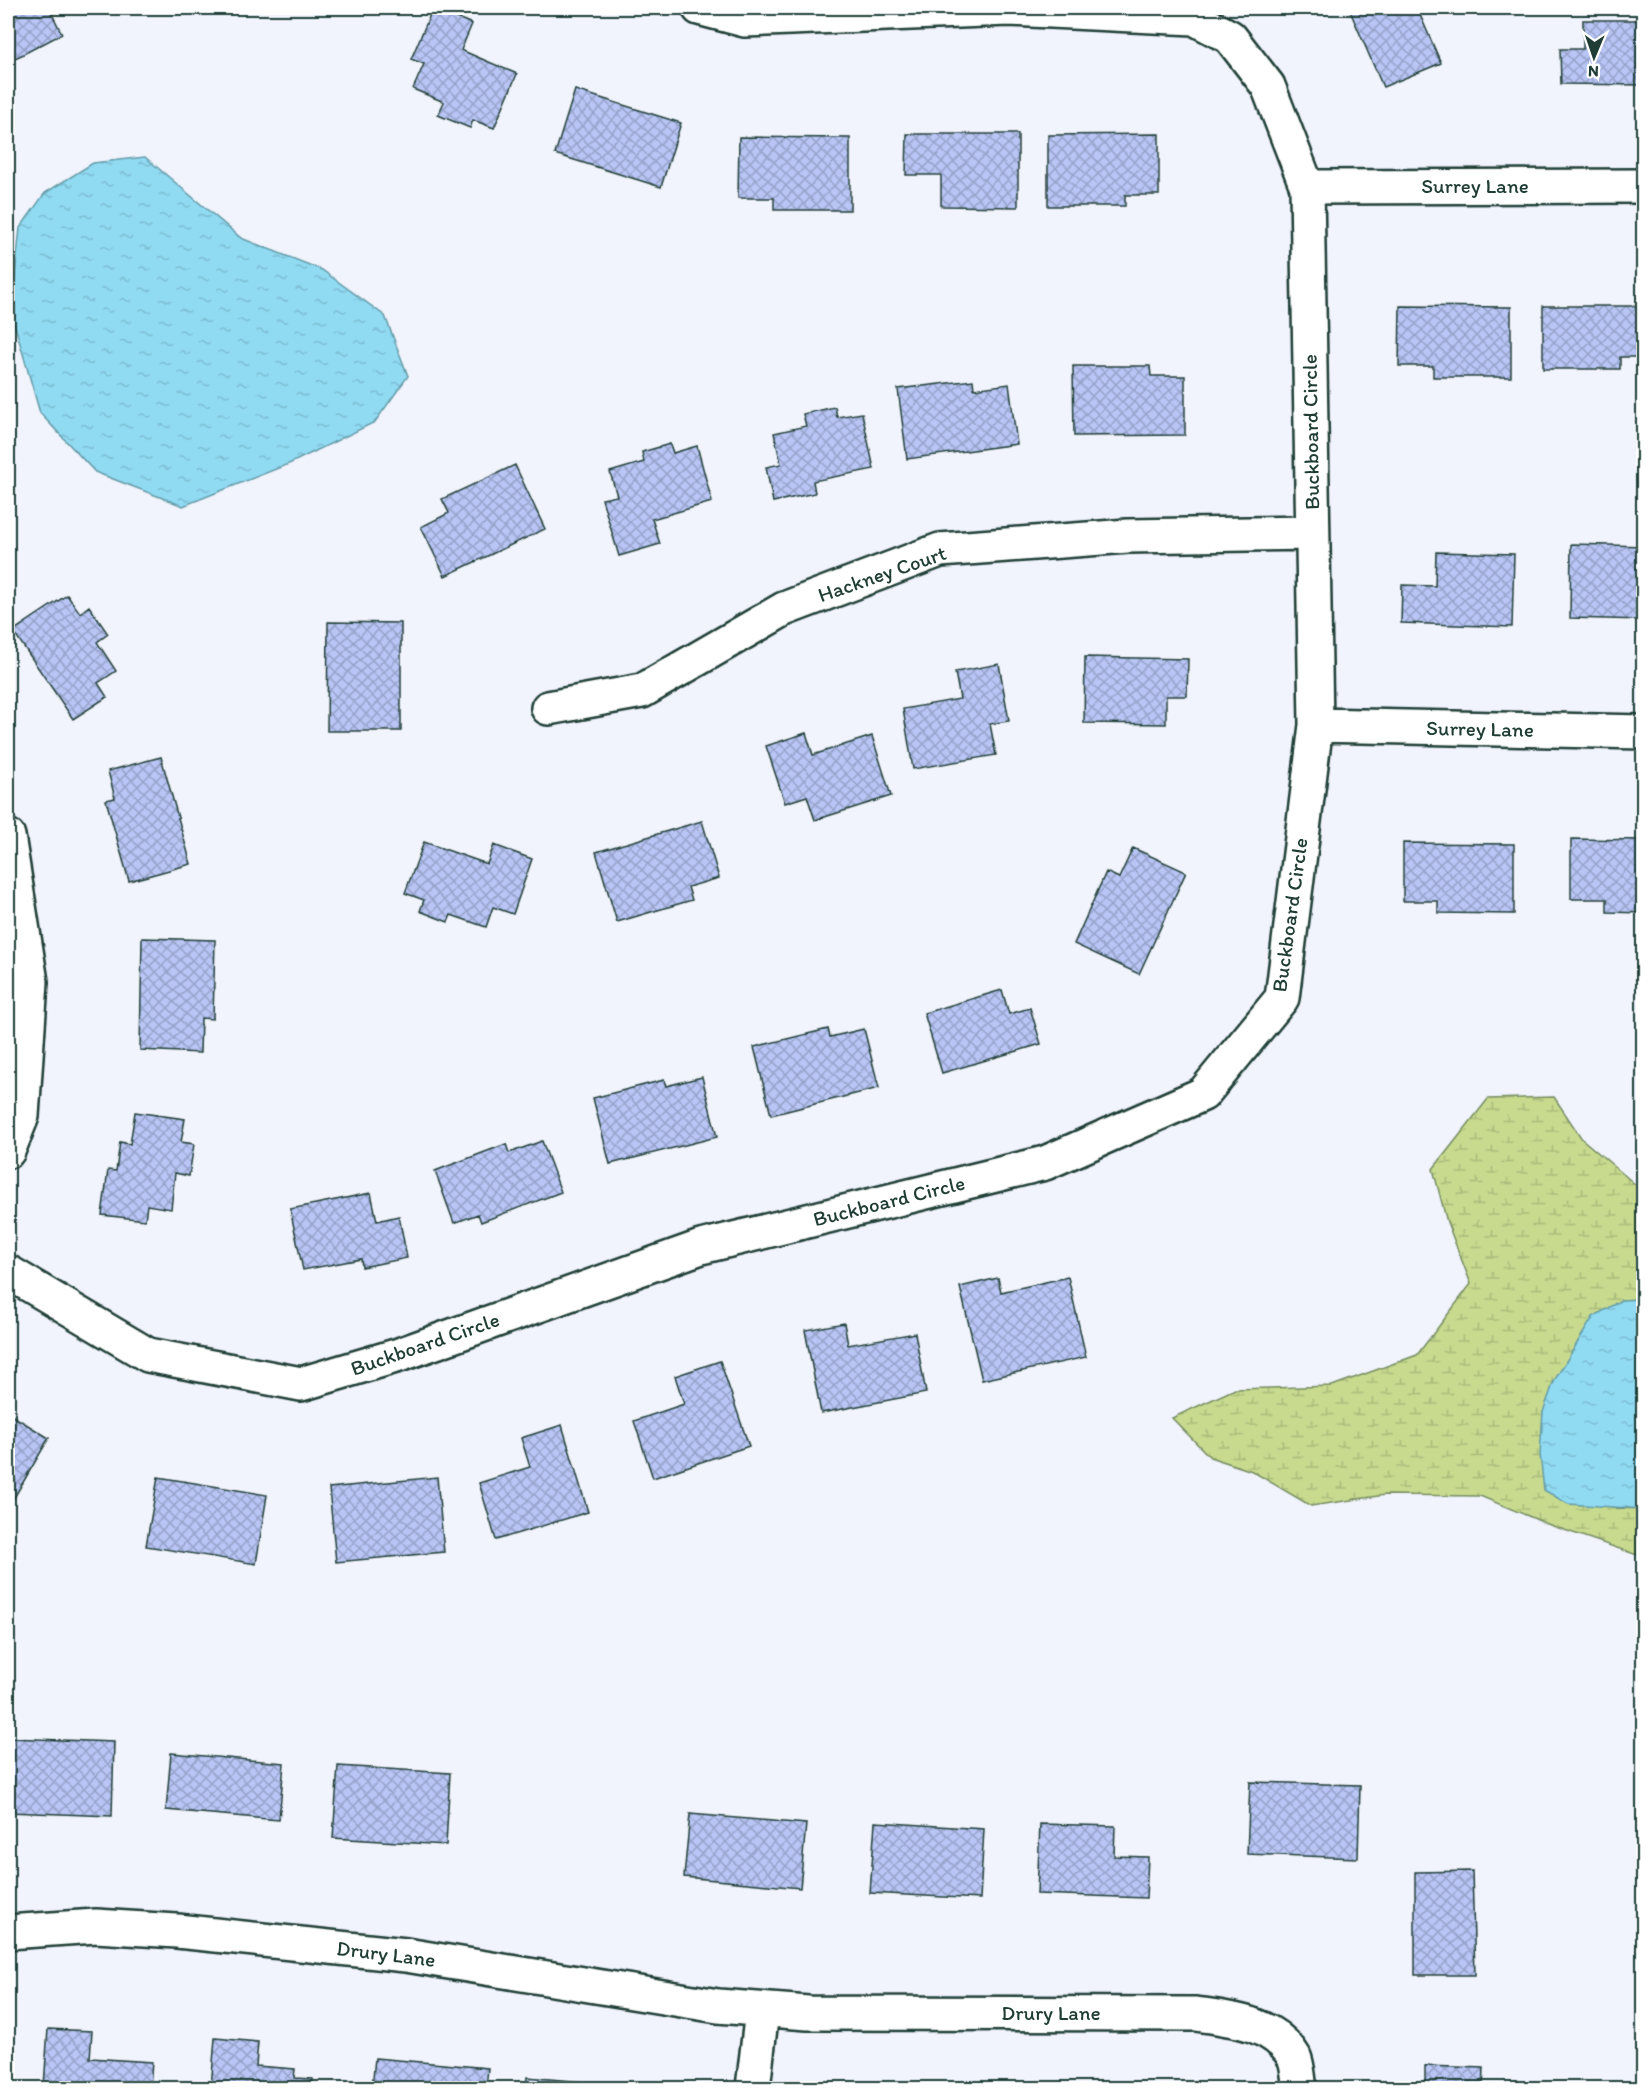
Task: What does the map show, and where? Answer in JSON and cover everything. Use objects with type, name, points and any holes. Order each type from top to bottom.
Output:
[{"type":"street","name":"Buckboard Circle","points":[[8,1272],[148,1355],[301,1384],[399,1355],[701,1247],[1045,1163],[1203,1094],[1282,998],[1316,725],[1307,187],[1268,86],[1230,37],[1194,18],[1008,9],[744,20],[699,8]]},
{"type":"street","name":"Surrey Lane","points":[[1307,187],[1644,186]]},
{"type":"street","name":"Hackney Court","points":[[548,708],[642,691],[784,609],[939,550],[1128,536],[1312,533]]},
{"type":"street","name":"Surrey Lane","points":[[1316,725],[1644,732]]},
{"type":"street","points":[[8,836],[31,982],[22,1116],[8,1150]]},
{"type":"street","name":"Drury Lane","points":[[8,1932],[96,1926],[177,1930],[406,1955],[718,2006],[762,2010],[808,2013],[1142,2013],[1218,2017],[1240,2020],[1270,2032],[1294,2058],[1300,2088]]},
{"type":"street","points":[[753,2088],[762,2010]]},
{"type":"green space","points":[[1554,1097],[1582,1139],[1643,1191],[1643,1299],[1621,1300],[1572,1353],[1554,1382],[1615,1508],[1643,1509],[1643,1557],[1550,1525],[1480,1496],[1385,1495],[1311,1506],[1252,1471],[1210,1457],[1172,1418],[1235,1389],[1332,1386],[1417,1355],[1471,1284],[1447,1222],[1433,1169],[1488,1099]]},
{"type":"water","points":[[145,157],[241,238],[322,270],[385,316],[408,376],[375,422],[291,463],[183,506],[95,472],[40,413],[11,312],[20,228],[45,193],[93,163]]},
{"type":"water","points":[[1643,1299],[1643,1509],[1568,1504],[1544,1490],[1540,1454],[1543,1412],[1554,1381],[1593,1317],[1621,1300]]},
{"type":"building","points":[[8,8],[49,8],[62,34],[8,62]]},
{"type":"building","points":[[433,8],[472,24],[461,50],[517,74],[494,128],[473,120],[470,128],[438,115],[444,102],[413,89],[424,64],[411,59]]},
{"type":"building","points":[[1357,8],[1417,8],[1441,63],[1383,87],[1350,11]]},
{"type":"building","points":[[1583,20],[1644,20],[1644,85],[1561,84],[1560,49],[1583,49]]},
{"type":"building","points":[[575,90],[681,123],[661,187],[555,154]]},
{"type":"building","points":[[907,134],[1018,134],[1018,207],[941,206],[941,175],[906,175]]},
{"type":"building","points":[[1159,134],[1159,195],[1125,195],[1125,206],[1048,206],[1048,135]]},
{"type":"building","points":[[739,137],[850,138],[850,210],[774,210],[774,198],[738,198]]},
{"type":"building","points":[[1400,306],[1511,307],[1511,377],[1433,377],[1433,366],[1399,366]]},
{"type":"building","points":[[1543,306],[1644,306],[1644,357],[1620,357],[1620,369],[1543,369]]},
{"type":"building","points":[[1073,366],[1150,366],[1151,376],[1185,376],[1185,435],[1074,436]]},
{"type":"building","points":[[973,380],[974,389],[1009,384],[1017,444],[907,459],[898,389]]},
{"type":"building","points":[[835,407],[837,417],[862,413],[874,469],[813,481],[815,493],[773,502],[766,467],[781,464],[774,433],[806,426],[803,414]]},
{"type":"building","points":[[670,444],[673,453],[697,446],[712,502],[652,519],[660,544],[619,556],[602,499],[617,496],[610,472],[644,462],[642,452]]},
{"type":"building","points":[[515,465],[545,529],[445,576],[421,527],[449,513],[442,499]]},
{"type":"building","points":[[1571,544],[1644,546],[1644,620],[1570,618]]},
{"type":"building","points":[[1436,552],[1514,554],[1512,627],[1401,623],[1402,585],[1435,586]]},
{"type":"building","points":[[67,595],[80,613],[89,606],[108,634],[97,642],[116,671],[98,683],[107,697],[73,719],[13,631]]},
{"type":"building","points":[[328,622],[401,623],[401,731],[327,731]]},
{"type":"building","points":[[1085,657],[1188,659],[1187,696],[1166,696],[1166,724],[1084,723]]},
{"type":"building","points":[[999,664],[1009,721],[990,724],[996,755],[913,769],[903,709],[960,699],[955,672]]},
{"type":"building","points":[[806,733],[813,755],[872,736],[891,796],[815,820],[807,796],[785,803],[766,746]]},
{"type":"building","points":[[161,757],[191,864],[129,881],[106,800],[115,798],[108,771]]},
{"type":"building","points":[[702,821],[719,878],[688,887],[692,900],[617,922],[596,852]]},
{"type":"building","points":[[1571,839],[1644,840],[1644,913],[1607,912],[1607,899],[1571,899]]},
{"type":"building","points":[[424,842],[487,864],[494,845],[532,859],[513,914],[493,907],[486,927],[451,915],[448,922],[420,911],[424,900],[405,893]]},
{"type":"building","points":[[1403,843],[1514,844],[1514,914],[1438,913],[1438,901],[1403,901]]},
{"type":"building","points":[[1133,848],[1186,872],[1139,974],[1074,944],[1106,872],[1119,878]]},
{"type":"building","points":[[142,938],[215,940],[213,1019],[201,1018],[200,1053],[140,1050]]},
{"type":"building","points":[[1002,990],[1009,1014],[1030,1008],[1041,1044],[942,1073],[924,1013]]},
{"type":"building","points":[[828,1029],[830,1037],[864,1029],[879,1088],[771,1115],[754,1047]]},
{"type":"building","points":[[702,1077],[717,1137],[610,1164],[593,1098],[664,1080],[666,1086]]},
{"type":"building","points":[[135,1112],[185,1119],[181,1142],[194,1144],[189,1176],[175,1173],[171,1209],[147,1205],[145,1220],[102,1215],[108,1170],[116,1171],[120,1142],[130,1144]]},
{"type":"building","points":[[542,1141],[561,1192],[481,1222],[478,1214],[454,1223],[435,1171],[506,1144],[509,1153]]},
{"type":"building","points":[[371,1193],[377,1221],[399,1216],[407,1258],[362,1267],[361,1259],[303,1270],[290,1209]]},
{"type":"building","points":[[1068,1277],[1086,1357],[982,1380],[960,1287],[998,1278],[1001,1292]]},
{"type":"building","points":[[844,1323],[848,1345],[915,1333],[926,1393],[821,1413],[805,1330]]},
{"type":"building","points":[[720,1361],[749,1446],[653,1478],[634,1421],[684,1404],[675,1376]]},
{"type":"building","points":[[8,1413],[49,1438],[8,1508]]},
{"type":"building","points":[[562,1425],[588,1512],[496,1540],[479,1483],[530,1467],[521,1438]]},
{"type":"building","points":[[158,1477],[267,1495],[256,1564],[146,1546]]},
{"type":"building","points":[[437,1477],[444,1552],[336,1562],[329,1488]]},
{"type":"building","points":[[8,1738],[114,1742],[112,1816],[8,1812]]},
{"type":"building","points":[[171,1753],[284,1763],[279,1820],[166,1810]]},
{"type":"building","points":[[338,1766],[450,1773],[446,1845],[333,1838]]},
{"type":"building","points":[[1250,1782],[1360,1785],[1358,1858],[1247,1854]]},
{"type":"building","points":[[690,1814],[806,1824],[800,1888],[684,1877]]},
{"type":"building","points":[[875,1822],[984,1829],[980,1899],[870,1893]]},
{"type":"building","points":[[1040,1824],[1115,1826],[1114,1856],[1148,1857],[1146,1898],[1037,1894]]},
{"type":"building","points":[[1472,1871],[1475,1975],[1415,1975],[1415,1872]]},
{"type":"building","points":[[48,2029],[92,2031],[90,2058],[152,2062],[150,2088],[44,2086]]},
{"type":"building","points":[[215,2038],[258,2042],[256,2066],[295,2069],[294,2078],[313,2079],[313,2088],[211,2088]]},
{"type":"building","points":[[375,2058],[488,2068],[486,2088],[372,2088]]},
{"type":"building","points":[[1425,2066],[1484,2068],[1483,2088],[1425,2088]]},
{"type":"building","points":[[527,2077],[640,2087],[640,2088],[526,2088]]}]
